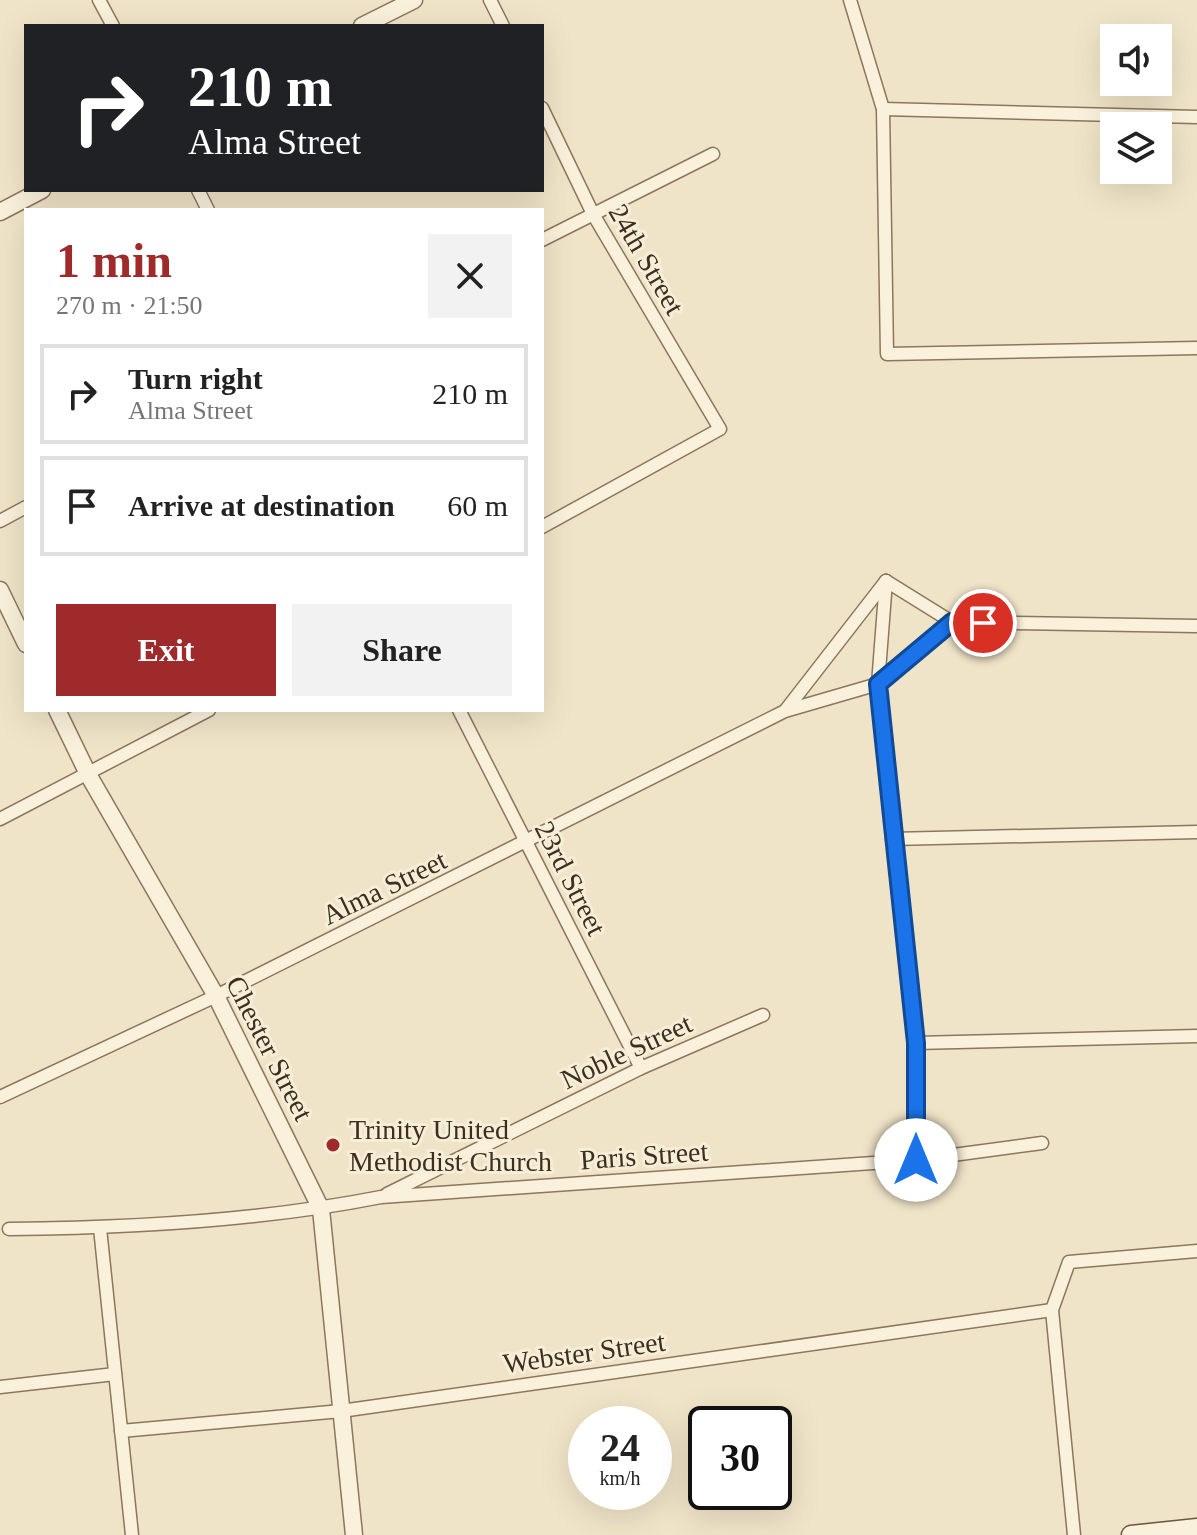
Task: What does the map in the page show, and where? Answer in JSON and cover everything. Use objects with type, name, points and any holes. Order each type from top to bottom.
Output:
[{"type":"main road","points":[[1131,1535],[1197,1528]]},
{"type":"street","points":[[99,0],[112,24]]},
{"type":"street","points":[[366,24],[414,0]]},
{"type":"street","points":[[490,0],[502,24]]},
{"type":"street","points":[[850,0],[883,109],[887,354],[1197,348]]},
{"type":"street","points":[[883,109],[1197,117]]},
{"type":"street","name":"24th Street","points":[[544,112],[593,214],[720,429],[544,526]]},
{"type":"street","points":[[544,239],[713,154]]},
{"type":"street","points":[[0,212],[38,192]]},
{"type":"street","points":[[0,521],[24,508]]},
{"type":"street","points":[[916,1160],[916,1043],[878,684],[886,581],[952,622],[1197,626]]},
{"type":"street","name":"Alma Street","points":[[785,711],[886,581]]},
{"type":"street","points":[[0,590],[24,640]]},
{"type":"street","name":"Alma Street","points":[[0,1097],[216,996],[526,844],[785,711],[878,684],[952,622]]},
{"type":"street","name":"Chester Street","points":[[58,712],[89,776],[216,996],[321,1209],[354,1535]]},
{"type":"street","points":[[0,819],[89,776],[205,712]]},
{"type":"street","name":"23rd Street","points":[[460,712],[641,1068]]},
{"type":"street","points":[[892,839],[1197,832]]},
{"type":"street","name":"Noble Street","points":[[381,1197],[641,1068],[763,1015]]},
{"type":"street","points":[[916,1043],[1197,1036]]},
{"type":"street","name":"Paris Street","points":[[9,1229],[100,1228],[321,1209],[381,1197],[916,1160],[1042,1143]]},
{"type":"street","points":[[100,1228],[132,1535]]},
{"type":"street","points":[[1074,1535],[1052,1310],[1069,1262],[1197,1251]]},
{"type":"street","name":"Webster Street","points":[[121,1431],[341,1411],[1052,1310]]},
{"type":"street","points":[[0,1387],[115,1374]]},
{"type":"place","name":"Trinity United Methodist Church","points":[[333,1145]]},
{"type":"route","points":[[916,1160],[916,1043],[878,684],[952,622],[983,623]]}]
